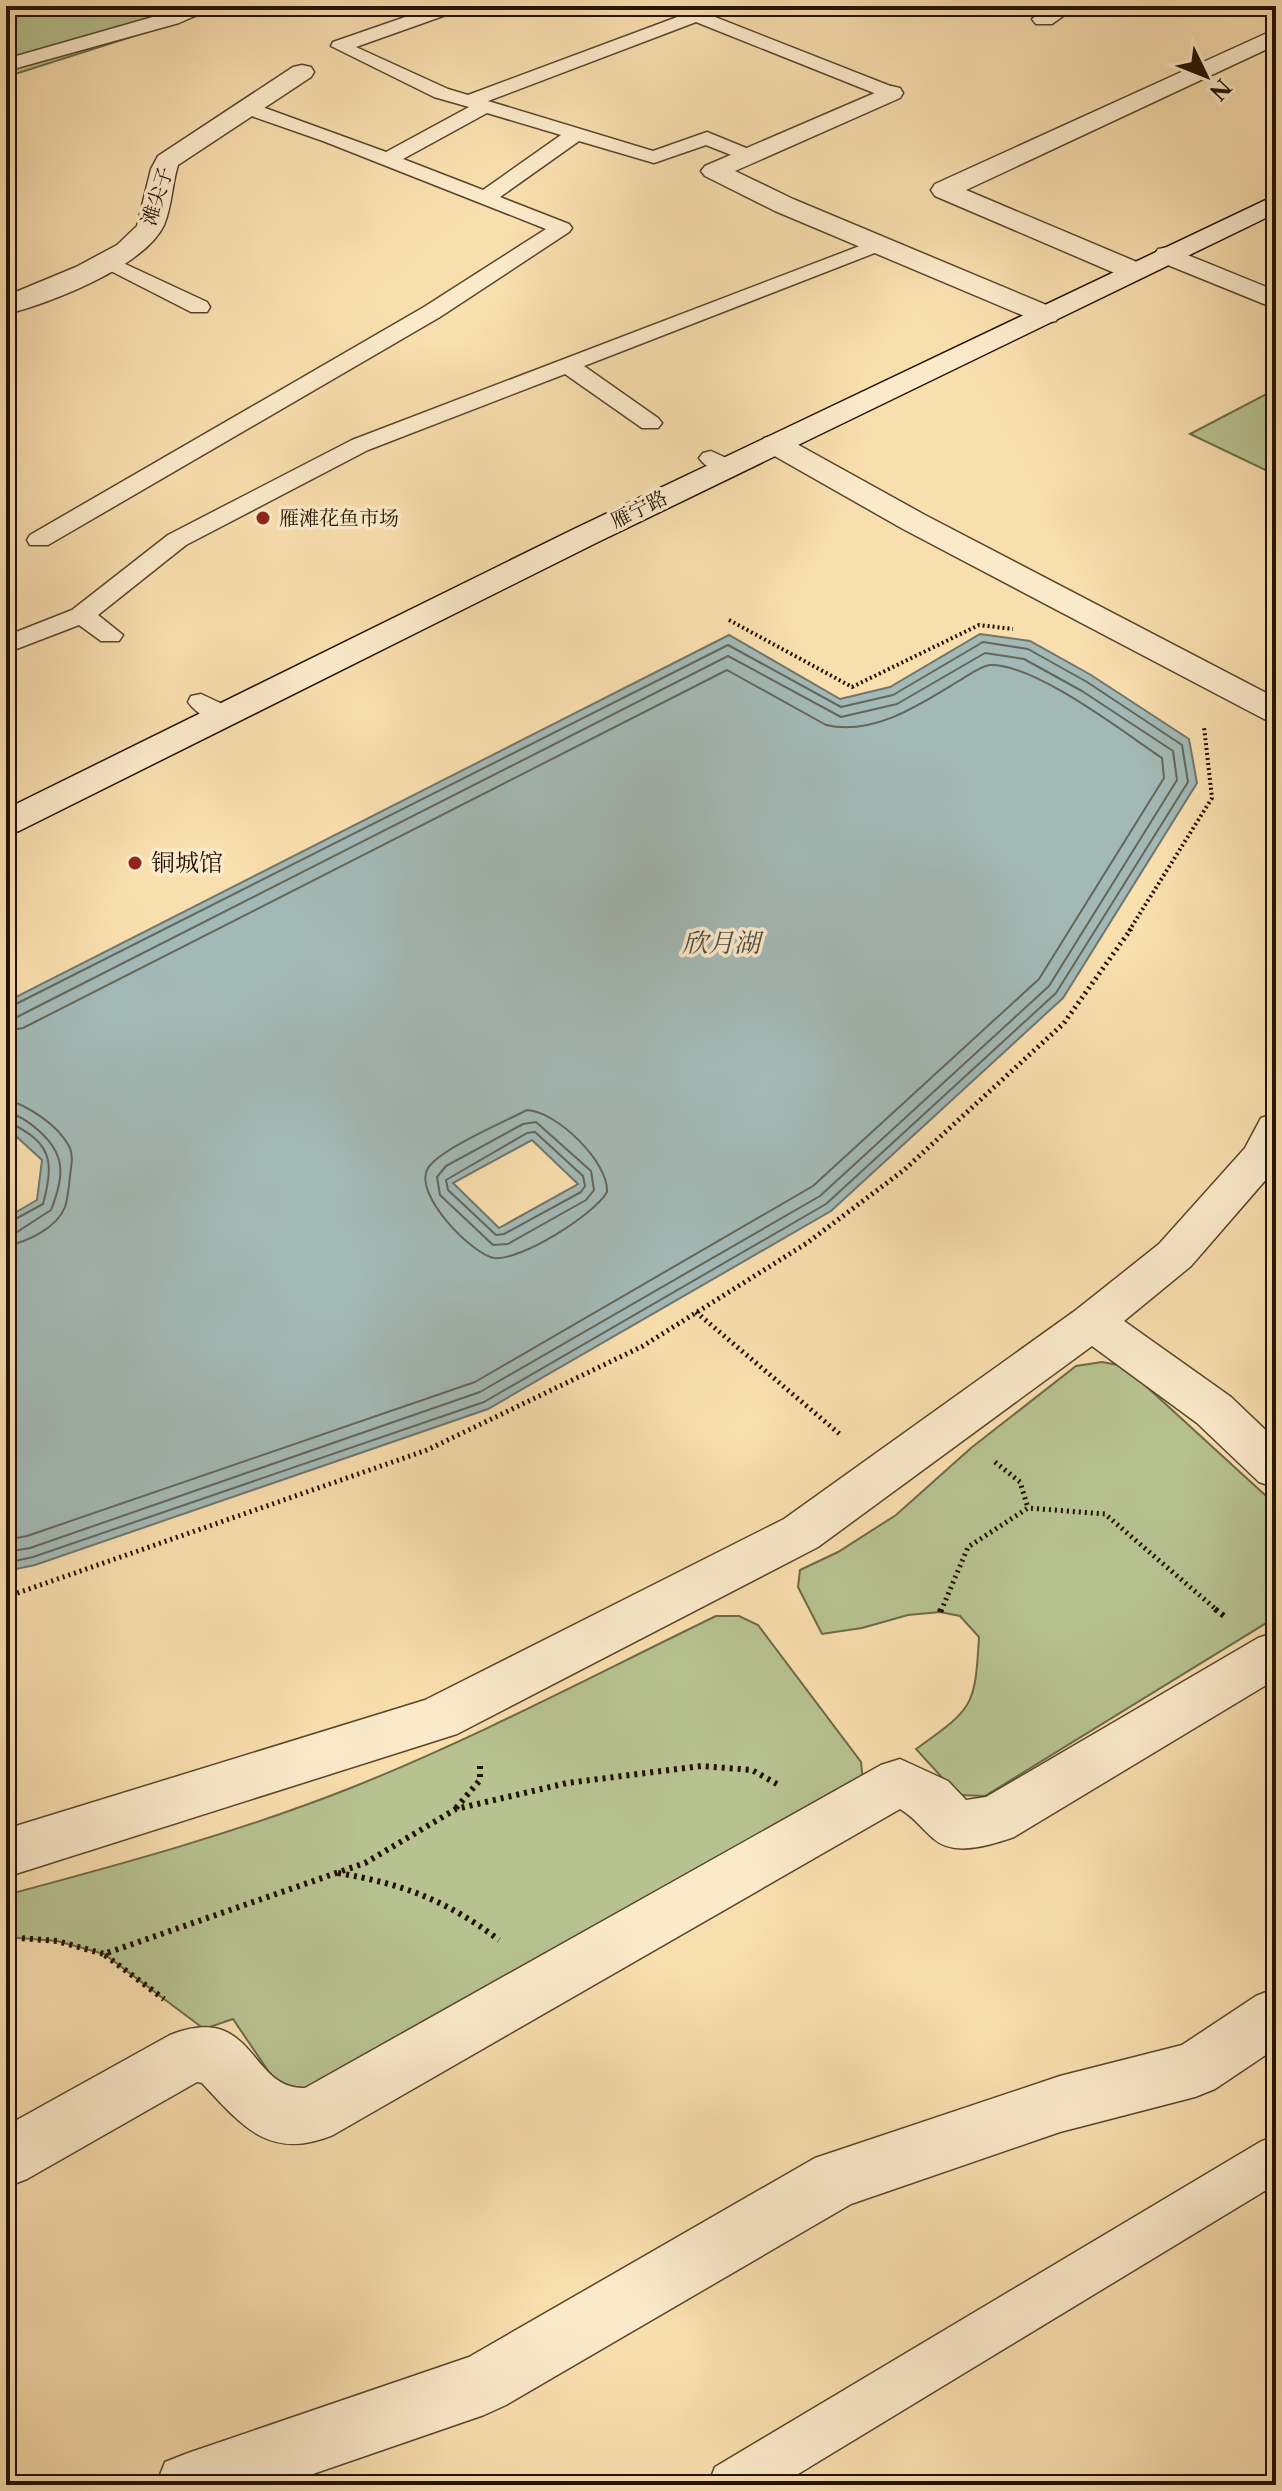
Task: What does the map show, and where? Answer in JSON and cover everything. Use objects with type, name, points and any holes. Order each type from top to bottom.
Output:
[{"type":"street","points":[[1044,19],[1065,6]]},
{"type":"street","points":[[1134,271],[944,190],[1276,36]]},
{"type":"street","name":"滩尖子","points":[[6,306],[108,262],[140,242],[150,226],[158,181],[167,161],[302,72]]},
{"type":"street","points":[[891,93],[714,171],[878,245],[1046,315]]},
{"type":"street","name":"雁宁路","points":[[6,823],[212,708],[719,462],[775,444],[1276,203]]},
{"type":"street","points":[[1168,255],[1276,301]]},
{"type":"street","points":[[775,444],[914,522],[1276,712]]},
{"type":"street","points":[[6,1853],[439,1718],[801,1533],[1092,1322],[1175,1255],[1262,1156],[1276,1128]]},
{"type":"street","points":[[1092,1322],[1214,1410],[1276,1469]]},
{"type":"street","points":[[6,2158],[190,2055],[212,2054],[228,2066],[254,2098],[277,2115],[305,2117],[339,2102],[900,1782],[929,1798],[955,1825],[995,1820],[1273,1654]]},
{"type":"street","points":[[188,2485],[484,2383],[836,2179],[1060,2104],[1195,2069],[1276,2015]]},
{"type":"lane","points":[[6,65],[173,19],[208,6]]},
{"type":"lane","points":[[454,6],[340,46],[441,93],[654,157],[707,138],[749,156]]},
{"type":"lane","points":[[672,6],[891,93]]},
{"type":"lane","points":[[387,159],[478,104],[696,16]]},
{"type":"lane","points":[[39,540],[432,312],[562,228],[247,108]]},
{"type":"lane","points":[[485,198],[576,134]]},
{"type":"lane","points":[[6,645],[81,615],[177,540],[345,452],[878,245]]},
{"type":"lane","points":[[108,262],[199,307]]},
{"type":"lane","points":[[568,365],[650,423]]},
{"type":"lane","points":[[81,615],[110,635]]},
{"type":"lane","points":[[733,2485],[1276,2158]]},
{"type":"path","points":[[729,620],[852,687],[979,625],[1025,630]]},
{"type":"path","points":[[6,1597],[427,1450],[643,1346],[807,1243],[904,1170],[1064,1023],[1113,957],[1212,798],[1204,722]]},
{"type":"path","points":[[696,1312],[885,1473]]},
{"type":"path","points":[[940,1612],[968,1547],[1028,1508],[1105,1514],[1273,1654]]},
{"type":"path","points":[[6,1937],[57,1941],[104,1954],[365,1863],[456,1809],[567,1783],[701,1766],[752,1770],[800,1796],[830,1822]]},
{"type":"path","points":[[337,1873],[395,1882],[437,1897],[470,1916],[517,1955],[540,1986]]},
{"type":"green space","points":[[6,6],[228,6],[6,77]]},
{"type":"green space","points":[[1276,389],[1276,475],[1190,434]]},
{"type":"green space","points":[[1102,1362],[1124,1366],[1276,1505],[1276,1617],[985,1796],[958,1795],[916,1749],[949,1724],[967,1704],[975,1679],[979,1637],[960,1616],[940,1612],[908,1615],[862,1628],[822,1634],[798,1587],[800,1570],[838,1552],[896,1515],[971,1448],[1076,1366]]},
{"type":"green space","points":[[716,1616],[739,1616],[758,1625],[861,1762],[863,1781],[294,2096],[277,2084],[233,2019],[204,2029],[104,1954],[57,1941],[6,1937],[6,1895],[221,1834],[348,1789],[488,1728]]},
{"type":"water","name":"欣月湖","points":[[980,634],[1030,641],[1091,675],[1189,739],[1197,783],[1063,998],[831,1211],[488,1409],[35,1565],[6,1571],[6,1218],[37,1200],[42,1160],[6,1127],[6,1002],[729,635],[840,699],[890,687]],"holes":[[[532,1140],[578,1184],[499,1228],[453,1183]]]},
{"type":"place","name":"雁滩花鱼市场","points":[[263,518]]},
{"type":"place","name":"铜城馆","points":[[135,863]]}]
